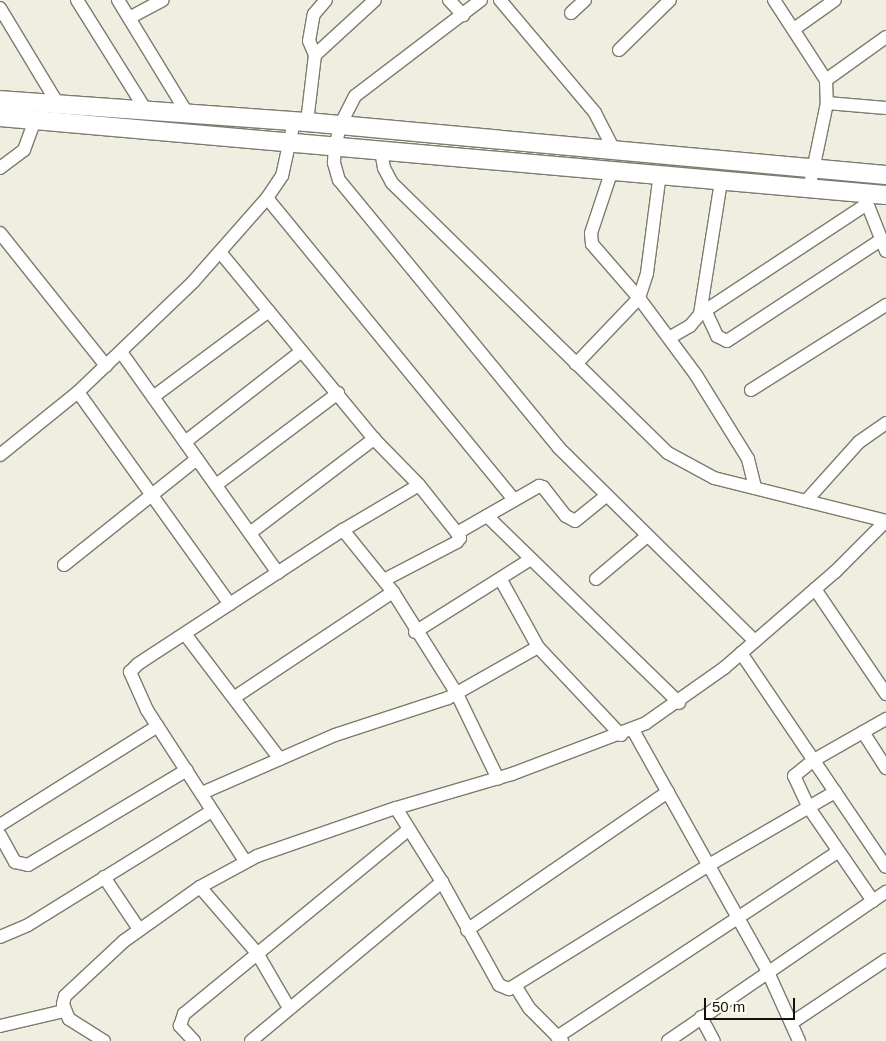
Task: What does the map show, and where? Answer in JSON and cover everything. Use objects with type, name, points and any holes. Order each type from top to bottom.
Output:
[{"type":"main road","points":[[0,100],[145,109],[301,122],[886,175]]},
{"type":"main road","points":[[0,117],[381,151],[660,173],[809,189],[865,199],[886,195]]},
{"type":"street","points":[[77,0],[145,109]]},
{"type":"street","points":[[118,0],[187,113]]},
{"type":"street","points":[[129,18],[162,0]]},
{"type":"street","points":[[315,55],[309,42],[314,14],[326,0]]},
{"type":"street","points":[[0,455],[78,392],[121,352],[220,252],[267,198],[282,176],[291,143],[301,122],[315,55],[375,0]]},
{"type":"street","points":[[449,0],[463,15]]},
{"type":"street","points":[[481,0],[362,89],[348,104],[335,147],[336,172],[343,187],[559,448],[755,641]]},
{"type":"street","points":[[500,0],[594,113],[614,150]]},
{"type":"street","points":[[571,13],[585,0]]},
{"type":"street","points":[[619,50],[670,0]]},
{"type":"street","points":[[774,0],[826,80],[828,103],[809,189]]},
{"type":"street","points":[[794,29],[835,0]]},
{"type":"street","points":[[0,8],[58,104]]},
{"type":"street","points":[[826,80],[886,37]]},
{"type":"street","points":[[828,103],[884,106]]},
{"type":"street","points":[[0,168],[24,150],[35,120]]},
{"type":"street","points":[[381,151],[384,168],[392,183],[668,453],[714,478],[886,521]]},
{"type":"street","points":[[612,170],[591,233],[592,244],[639,298],[696,375],[748,460],[755,488]]},
{"type":"street","points":[[576,364],[639,298],[647,273],[660,173]]},
{"type":"street","points":[[669,338],[690,326],[702,312],[865,199],[883,246],[733,339],[722,340],[717,336],[702,312],[721,181]]},
{"type":"street","points":[[267,198],[514,500]]},
{"type":"street","points":[[0,233],[106,366]]},
{"type":"street","points":[[220,252],[374,439],[419,485],[458,533],[460,538],[457,542],[384,580]]},
{"type":"street","points":[[751,390],[886,305]]},
{"type":"street","points":[[153,396],[269,311]]},
{"type":"street","points":[[185,442],[302,351]]},
{"type":"street","points":[[121,352],[278,572]]},
{"type":"street","points":[[78,392],[230,604]]},
{"type":"street","points":[[216,485],[338,393]]},
{"type":"street","points":[[806,501],[859,442],[886,423]]},
{"type":"street","points":[[250,532],[374,439]]},
{"type":"street","points":[[64,565],[197,459]]},
{"type":"street","points":[[245,861],[158,726],[130,672],[138,664],[278,572],[343,530],[419,485]]},
{"type":"street","points":[[458,533],[532,489],[543,487],[566,516],[575,521],[606,496]]},
{"type":"street","points":[[487,516],[679,703]]},
{"type":"street","points":[[104,1041],[69,1019],[64,1011],[65,996],[139,929],[200,887],[245,861],[396,808],[498,778],[627,732],[679,703],[741,653],[815,589],[886,521]]},
{"type":"street","points":[[343,530],[393,592],[415,632],[457,694],[498,778]]},
{"type":"street","points":[[596,579],[647,536]]},
{"type":"street","points":[[415,632],[502,580],[531,559]]},
{"type":"street","points":[[502,580],[538,647],[627,732],[668,792],[768,970],[793,1022],[799,1041]]},
{"type":"street","points":[[815,589],[886,694]]},
{"type":"street","points":[[234,697],[393,592]]},
{"type":"street","points":[[185,634],[280,759]]},
{"type":"street","points":[[202,793],[335,735],[457,694],[538,647]]},
{"type":"street","points":[[741,653],[886,867]]},
{"type":"street","points":[[873,901],[809,808],[794,776],[814,760],[886,719]]},
{"type":"street","points":[[0,825],[158,726]]},
{"type":"street","points":[[863,732],[886,768]]},
{"type":"street","points":[[0,835],[5,856],[19,865],[28,865],[187,770]]},
{"type":"street","points":[[467,930],[668,792]]},
{"type":"street","points":[[396,808],[442,882],[499,985],[504,989],[516,987],[709,865],[835,792]]},
{"type":"street","points":[[0,937],[28,925],[212,811]]},
{"type":"street","points":[[194,1041],[180,1026],[180,1020],[257,953],[409,829]]},
{"type":"street","points":[[516,987],[530,1008],[560,1039],[740,920],[838,852]]},
{"type":"street","points":[[104,878],[139,929]]},
{"type":"street","points":[[251,1041],[442,882]]},
{"type":"street","points":[[200,887],[257,953],[289,1008]]},
{"type":"street","points":[[668,1041],[768,970],[886,892]]},
{"type":"street","points":[[793,1022],[886,960]]},
{"type":"street","points":[[0,1026],[64,1011]]},
{"type":"street","points":[[702,1017],[714,1041]]}]
